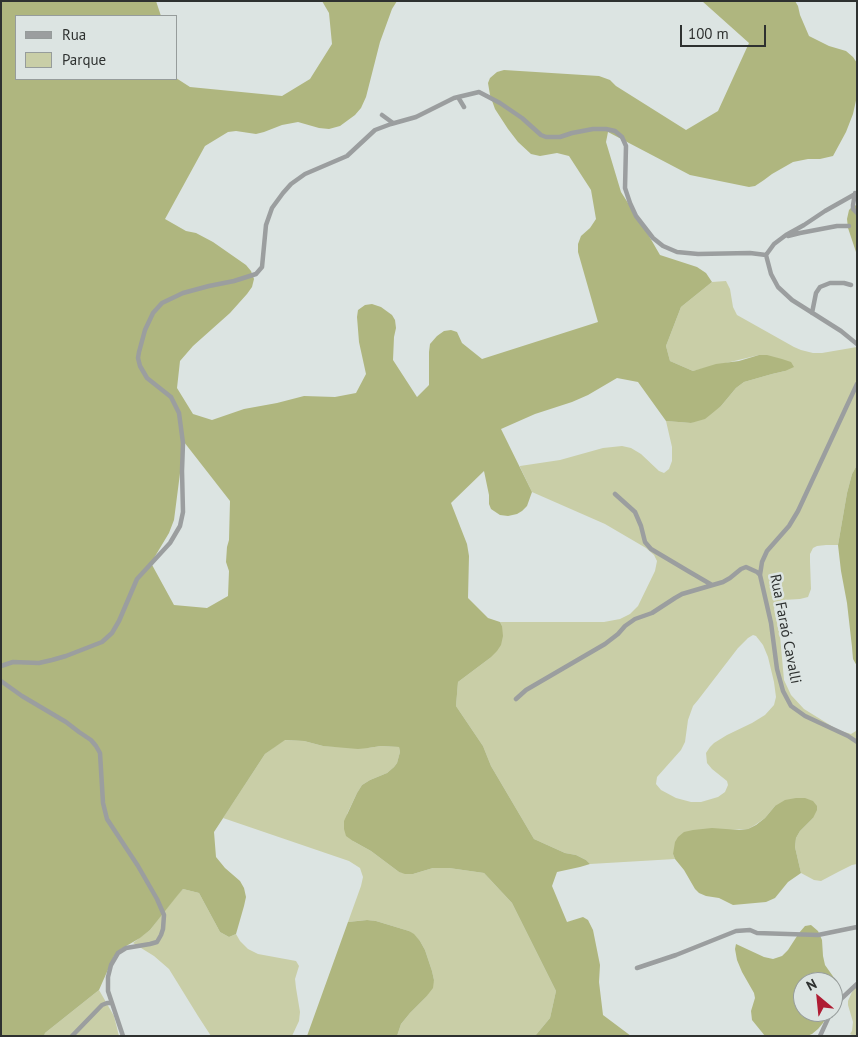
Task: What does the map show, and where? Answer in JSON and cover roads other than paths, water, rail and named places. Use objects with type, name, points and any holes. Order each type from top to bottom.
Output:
[{"type":"street","points":[[1,666],[13,662],[39,663],[52,660],[102,642],[119,622],[137,579],[170,543],[180,526],[183,512],[183,443],[179,413],[170,397],[148,378],[140,366],[138,358],[145,330],[153,312],[162,303],[183,293],[256,274],[262,267],[266,225],[272,208],[291,184],[315,168],[347,156],[375,130],[416,117],[454,98],[479,92],[489,96],[522,118],[546,138],[560,137],[593,129],[615,131],[622,137],[626,146],[625,188],[630,203],[636,216],[653,238],[663,246],[677,252],[766,255]]},
{"type":"street","points":[[458,97],[464,107]]},
{"type":"street","points":[[382,115],[393,123]]},
{"type":"street","points":[[766,255],[774,244],[782,238],[856,193]]},
{"type":"street","points":[[856,193],[853,209],[857,213]]},
{"type":"street","points":[[782,238],[837,226],[849,226]]},
{"type":"street","points":[[766,255],[771,274],[778,287],[792,300],[841,331],[857,344]]},
{"type":"street","points":[[812,313],[816,293],[820,287],[830,283],[851,285]]},
{"type":"street","name":"Rua Faraó Cavalli","points":[[857,384],[798,511],[789,526],[767,551],[762,562],[760,575],[771,623],[777,669],[783,691],[791,706],[805,716],[857,742]]},
{"type":"street","points":[[615,494],[635,512],[645,542],[651,549],[712,585]]},
{"type":"street","points":[[516,699],[526,690],[605,644],[635,619],[652,613],[682,594],[723,582],[746,567],[760,575]]},
{"type":"street","points":[[1,681],[66,722],[91,740],[96,746],[100,753],[103,803],[107,819],[138,866],[164,915],[163,929],[156,942],[126,948],[118,953],[111,965],[108,977],[108,992],[123,1036]]},
{"type":"street","points":[[637,968],[736,931],[750,930],[758,933],[818,935],[857,927]]},
{"type":"street","points":[[843,997],[857,984]]},
{"type":"street","points":[[72,1036],[102,1005],[112,1003]]},
{"type":"street","points":[[820,1036],[827,1022]]}]
